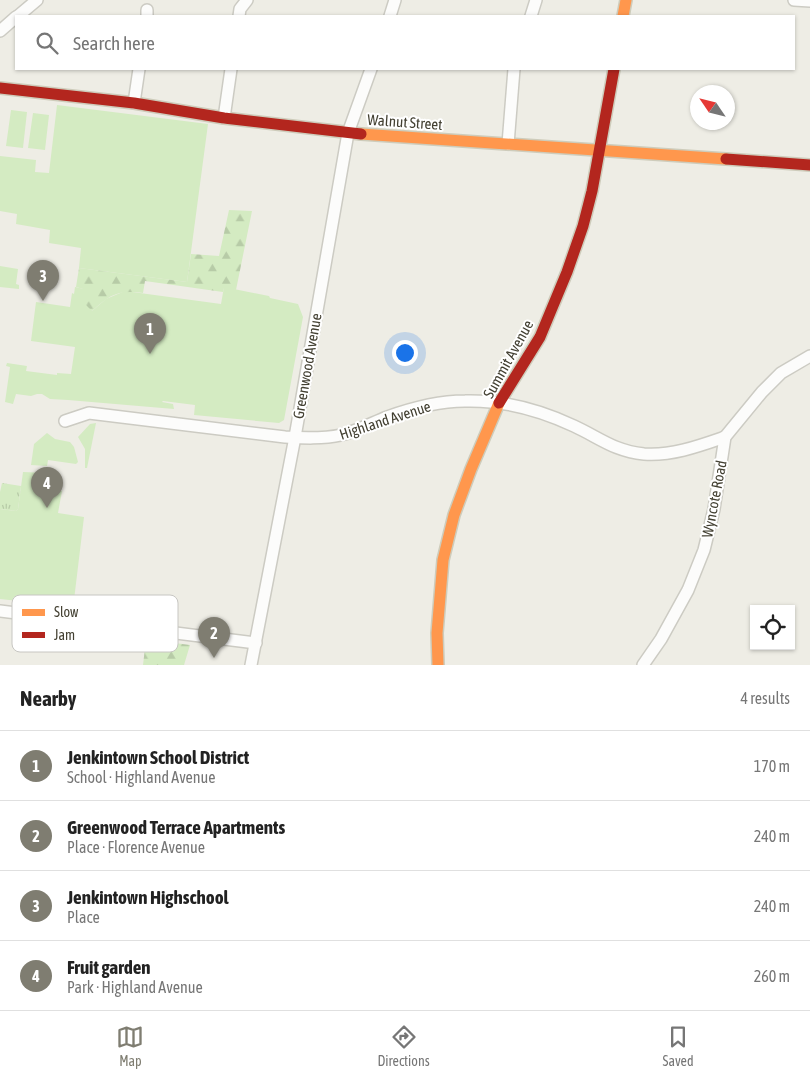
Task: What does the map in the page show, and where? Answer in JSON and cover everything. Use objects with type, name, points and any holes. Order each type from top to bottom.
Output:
[{"type":"street","points":[[19,15],[37,0]]},
{"type":"street","points":[[239,15],[240,9],[247,0]]},
{"type":"street","points":[[390,15],[395,0]]},
{"type":"street","points":[[531,15],[536,0]]},
{"type":"street","points":[[623,15],[626,0]]},
{"type":"street","points":[[794,0],[810,1]]},
{"type":"street","points":[[1,28],[15,18]]},
{"type":"street","points":[[134,103],[139,70]]},
{"type":"street","points":[[224,118],[231,70]]},
{"type":"street","name":"Greenwood Avenue","points":[[251,665],[294,438],[348,134],[371,70]]},
{"type":"street","points":[[508,144],[514,70]]},
{"type":"street","name":"Summit Avenue","points":[[438,665],[437,632],[443,560],[454,515],[471,469],[499,404],[540,337],[557,299],[583,226],[600,151],[614,70]]},
{"type":"street","name":"Walnut Street","points":[[0,88],[134,103],[224,118],[348,134],[810,165]]},
{"type":"street","points":[[725,437],[762,392],[781,373],[810,356]]},
{"type":"street","name":"Highland Avenue","points":[[66,421],[89,414],[294,438],[316,438],[341,435],[389,416],[436,403],[465,401],[510,405],[544,414],[576,426],[612,446],[643,454],[666,454],[725,437]]},
{"type":"street","name":"Wyncote Road","points":[[643,665],[661,639],[688,590],[704,550],[714,509],[725,437]]},
{"type":"street","points":[[178,633],[256,643]]},
{"type":"green space","points":[[57,105],[208,124],[187,282],[79,268],[81,248],[49,243],[50,230],[16,224],[17,214],[0,211],[0,156],[36,160],[35,172],[49,173]]},
{"type":"green space","points":[[11,110],[27,112],[23,148],[6,146]]},
{"type":"green space","points":[[33,113],[49,115],[45,150],[28,148]]},
{"type":"green space","points":[[229,210],[252,211],[236,290],[224,288],[223,292],[145,281],[143,293],[127,292],[115,294],[92,311],[80,299],[83,289],[76,287],[79,268],[187,282],[191,254],[219,256]]},
{"type":"green space","points":[[0,266],[18,269],[16,284],[19,285],[19,289],[0,287]]},
{"type":"green space","points":[[75,287],[84,289],[92,311],[106,299],[125,291],[221,304],[224,287],[298,304],[303,317],[284,420],[279,423],[194,415],[195,405],[163,401],[173,404],[174,409],[50,399],[42,394],[31,396],[16,394],[13,404],[5,402],[10,367],[6,366],[7,363],[27,366],[26,371],[57,375],[57,373],[71,374],[75,347],[31,341],[36,302],[70,307]]},
{"type":"green space","points":[[96,423],[87,468],[85,468],[85,449],[78,437],[90,424]]},
{"type":"green space","points":[[47,433],[55,439],[70,442],[74,447],[78,462],[76,464],[48,460],[47,466],[31,465],[34,444]]},
{"type":"green space","points":[[23,472],[47,473],[44,487],[62,491],[58,513],[84,517],[75,595],[12,595],[12,600],[0,599],[0,509],[16,511],[18,509]]},
{"type":"green space","points":[[2,483],[21,486],[18,509],[16,511],[0,509]]},
{"type":"green space","points":[[178,643],[190,645],[184,665],[143,665],[145,652],[178,652]]},
{"type":"traffic: slow","points":[[623,15],[626,0]]},
{"type":"traffic: slow","points":[[361,134],[726,159]]},
{"type":"traffic: slow","points":[[438,665],[437,633],[443,560],[454,515],[499,403]]},
{"type":"traffic: jam","points":[[499,403],[540,337],[567,272],[583,226],[592,191],[614,70]]},
{"type":"traffic: jam","points":[[0,88],[134,103],[224,118],[361,134]]},
{"type":"traffic: jam","points":[[726,159],[810,165]]},
{"type":"place","name":"Jenkintown Highschool","points":[[43,301]]},
{"type":"place","name":"Jenkintown School District","points":[[150,354]]},
{"type":"place","name":"Fruit garden","points":[[47,508]]},
{"type":"place","name":"Greenwood Terrace Apartments","points":[[214,658]]}]
